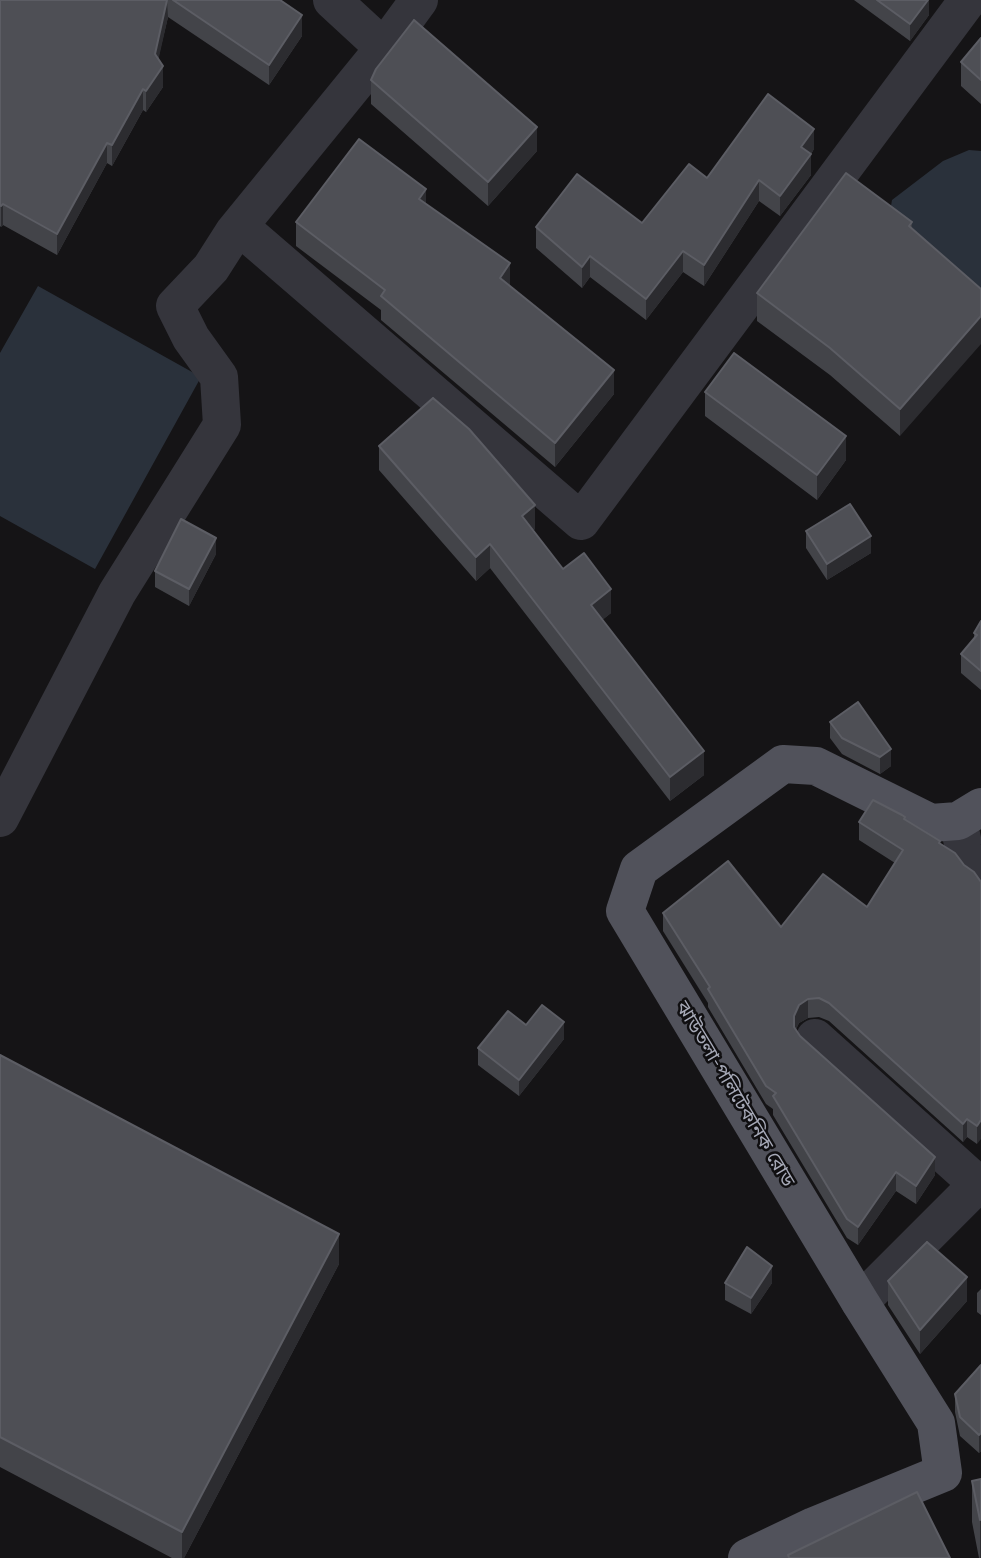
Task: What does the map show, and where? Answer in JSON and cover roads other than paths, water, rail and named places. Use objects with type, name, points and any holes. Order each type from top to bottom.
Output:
[{"type":"main road","name":"ঝাউতলা-পলিটেকনিক রোড","points":[[747,1558],[814,1526],[943,1472],[936,1423],[860,1302],[625,911],[639,869],[783,764],[816,766],[889,805],[931,823],[970,814]]},
{"type":"street","points":[[332,0],[384,48]]},
{"type":"street","points":[[0,818],[117,593],[222,425],[219,377],[191,338],[175,306],[211,268],[234,232],[384,48],[419,0]]},
{"type":"street","points":[[240,227],[581,521],[968,0]]},
{"type":"street","points":[[970,814],[964,849],[981,870]]},
{"type":"street","points":[[815,1038],[978,1178],[860,1302]]}]
